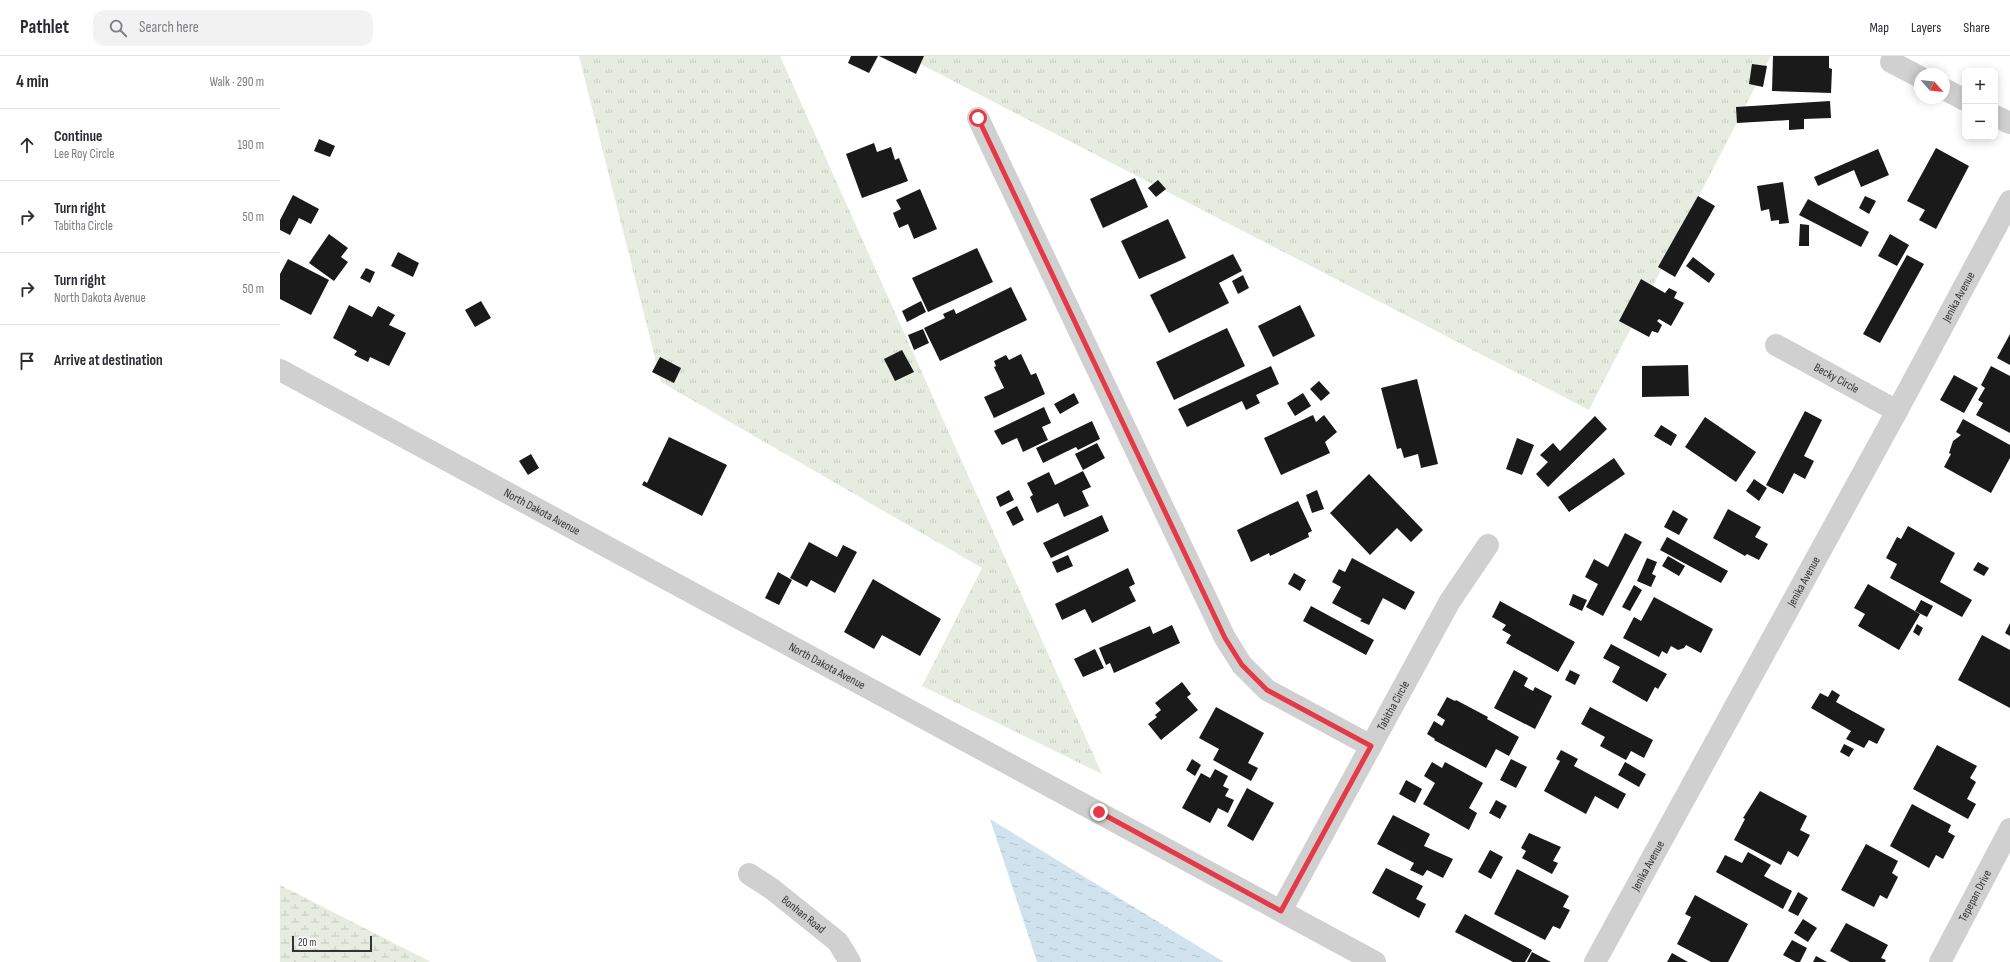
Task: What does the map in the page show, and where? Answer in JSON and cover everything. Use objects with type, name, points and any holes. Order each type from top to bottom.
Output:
[{"type":"street","points":[[1891,62],[1914,74]]},
{"type":"street","points":[[1950,92],[1962,98]]},
{"type":"street","points":[[1998,117],[2010,123]]},
{"type":"street","points":[[978,118],[1229,645],[1242,665],[1267,690],[1371,746]]},
{"type":"street","name":"Jenika Avenue","points":[[1595,962],[1897,411],[2010,200]]},
{"type":"street","name":"Becky Circle","points":[[1776,345],[1897,411]]},
{"type":"street","name":"North Dakota Avenue","points":[[280,370],[1375,962]]},
{"type":"street","name":"Tabitha Circle","points":[[1281,911],[1450,601],[1488,545]]},
{"type":"street","name":"Tepepan Drive","points":[[1940,962],[2010,829]]},
{"type":"street","name":"Bonhan Road","points":[[749,874],[772,889],[838,942],[850,962]]},
{"type":"green space","points":[[579,56],[780,56],[1102,774],[922,686],[982,568],[661,382]]},
{"type":"green space","points":[[905,56],[1771,56],[1589,410]]},
{"type":"green space","points":[[280,885],[431,962],[280,962]]},
{"type":"water","points":[[990,819],[1224,962],[1037,962]]},
{"type":"building","points":[[851,56],[878,56],[869,73],[848,63]]},
{"type":"building","points":[[879,56],[924,56],[916,74]]},
{"type":"building","points":[[1773,56],[1829,56],[1829,68],[1832,69],[1831,93],[1772,91]]},
{"type":"building","points":[[1752,64],[1767,66],[1763,87],[1749,84]]},
{"type":"building","points":[[1830,101],[1831,118],[1804,119],[1804,129],[1789,130],[1789,120],[1737,123],[1736,107]]},
{"type":"building","points":[[319,139],[335,146],[330,157],[314,151]]},
{"type":"building","points":[[874,143],[877,152],[891,147],[895,160],[899,158],[908,181],[862,198],[846,154]]},
{"type":"building","points":[[1936,148],[1969,166],[1936,229],[1919,220],[1925,210],[1907,201]]},
{"type":"building","points":[[1878,149],[1889,175],[1861,187],[1854,170],[1818,186],[1814,177]]},
{"type":"building","points":[[1135,178],[1148,207],[1103,228],[1090,199]]},
{"type":"building","points":[[1158,180],[1166,189],[1156,197],[1148,188]]},
{"type":"building","points":[[1783,182],[1789,223],[1779,224],[1779,220],[1771,221],[1769,209],[1761,211],[1757,186]]},
{"type":"building","points":[[920,189],[937,229],[914,239],[908,224],[899,228],[893,213],[901,209],[896,200]]},
{"type":"building","points":[[293,195],[319,209],[311,224],[299,218],[290,235],[280,230],[280,220]]},
{"type":"building","points":[[1698,196],[1715,206],[1675,277],[1658,267]]},
{"type":"building","points":[[1865,196],[1876,201],[1869,214],[1859,208]]},
{"type":"building","points":[[1808,199],[1869,232],[1861,247],[1799,215]]},
{"type":"building","points":[[1168,219],[1186,258],[1139,279],[1121,241]]},
{"type":"building","points":[[1800,224],[1809,225],[1809,246],[1799,246]]},
{"type":"building","points":[[329,234],[348,248],[341,257],[348,262],[334,281],[309,263]]},
{"type":"building","points":[[1890,234],[1909,245],[1897,266],[1878,256]]},
{"type":"building","points":[[977,248],[993,282],[928,312],[912,278]]},
{"type":"building","points":[[398,252],[419,263],[413,277],[391,266]]},
{"type":"building","points":[[1233,254],[1242,271],[1219,283],[1229,303],[1169,333],[1150,295]]},
{"type":"building","points":[[1907,255],[1924,264],[1880,343],[1863,334]]},
{"type":"building","points":[[1693,257],[1715,274],[1709,283],[1686,266]]},
{"type":"building","points":[[288,259],[329,280],[311,315],[280,299],[280,274]]},
{"type":"building","points":[[366,268],[375,272],[370,283],[360,278]]},
{"type":"building","points":[[1243,275],[1249,288],[1238,294],[1232,281]]},
{"type":"building","points":[[1641,279],[1665,293],[1669,288],[1677,292],[1674,298],[1684,303],[1671,326],[1659,319],[1657,321],[1662,325],[1658,333],[1652,331],[1649,337],[1619,321]]},
{"type":"building","points":[[1011,287],[1027,320],[940,361],[924,328],[945,318],[943,314],[954,309],[956,314]]},
{"type":"building","points":[[481,301],[491,318],[475,327],[465,310]]},
{"type":"building","points":[[921,301],[926,312],[907,322],[902,311]]},
{"type":"building","points":[[349,305],[372,317],[378,306],[395,315],[389,325],[406,333],[389,366],[370,357],[368,362],[354,355],[357,351],[333,338]]},
{"type":"building","points":[[1300,305],[1315,336],[1273,357],[1258,326]]},
{"type":"building","points":[[1227,328],[1245,366],[1174,400],[1156,362]]},
{"type":"building","points":[[923,329],[929,343],[914,350],[908,335]]},
{"type":"building","points":[[2010,334],[2010,365],[1997,358]]},
{"type":"building","points":[[902,350],[914,372],[895,381],[884,359]]},
{"type":"building","points":[[1021,354],[1031,375],[1036,373],[1045,394],[994,418],[984,397],[1004,388],[994,367],[996,366],[994,361],[1006,355],[1009,360]]},
{"type":"building","points":[[660,357],[681,368],[674,383],[652,372]]},
{"type":"building","points":[[1688,365],[1689,396],[1642,397],[1642,366]]},
{"type":"building","points":[[1271,366],[1279,384],[1256,395],[1260,403],[1246,410],[1242,401],[1187,427],[1178,409]]},
{"type":"building","points":[[1991,366],[2010,376],[2010,433],[1976,415],[1983,403],[1978,400],[1985,388],[1981,385]]},
{"type":"building","points":[[1954,375],[1978,388],[1964,413],[1940,400]]},
{"type":"building","points":[[1417,379],[1438,464],[1421,468],[1418,454],[1404,458],[1401,448],[1397,449],[1381,388]]},
{"type":"building","points":[[1319,381],[1330,393],[1321,401],[1310,389]]},
{"type":"building","points":[[1074,393],[1079,403],[1060,414],[1054,404]]},
{"type":"building","points":[[1303,393],[1311,406],[1295,416],[1287,403]]},
{"type":"building","points":[[1044,407],[1051,423],[1042,427],[1048,440],[1023,452],[1017,438],[1002,445],[994,431]]},
{"type":"building","points":[[1805,411],[1822,420],[1804,456],[1814,461],[1805,479],[1794,473],[1783,494],[1766,485]]},
{"type":"building","points":[[1313,415],[1316,422],[1324,415],[1337,432],[1325,442],[1330,453],[1281,475],[1264,438]]},
{"type":"building","points":[[1595,416],[1607,429],[1548,487],[1536,474],[1548,462],[1540,455],[1553,443],[1560,451]]},
{"type":"building","points":[[1705,417],[1756,452],[1736,482],[1685,447]]},
{"type":"building","points":[[1963,419],[2010,445],[2010,458],[1991,493],[1944,467],[1951,454],[1949,453],[1953,441],[1961,435],[1956,432]]},
{"type":"building","points":[[1092,421],[1100,439],[1078,450],[1076,447],[1043,463],[1036,448]]},
{"type":"building","points":[[1661,425],[1677,435],[1671,446],[1654,436]]},
{"type":"building","points":[[669,437],[727,465],[702,516],[642,485],[644,481],[647,483]]},
{"type":"building","points":[[1517,438],[1534,445],[1522,475],[1506,469]]},
{"type":"building","points":[[1097,443],[1105,458],[1083,470],[1075,454]]},
{"type":"building","points":[[531,454],[539,468],[528,475],[519,461]]},
{"type":"building","points":[[1614,458],[1625,474],[1569,512],[1558,497]]},
{"type":"building","points":[[1083,471],[1091,487],[1082,491],[1089,506],[1064,517],[1058,503],[1037,513],[1030,497],[1033,495],[1027,483],[1049,472],[1055,485]]},
{"type":"building","points":[[1369,474],[1423,530],[1411,542],[1397,528],[1370,555],[1330,513]]},
{"type":"building","points":[[1754,479],[1767,488],[1759,501],[1746,491]]},
{"type":"building","points":[[1009,490],[1014,500],[1000,507],[996,497]]},
{"type":"building","points":[[1317,490],[1324,509],[1312,513],[1306,495]]},
{"type":"building","points":[[1298,501],[1312,531],[1308,533],[1309,537],[1270,556],[1269,553],[1251,562],[1237,530]]},
{"type":"building","points":[[1017,506],[1024,520],[1013,526],[1006,512]]},
{"type":"building","points":[[1728,509],[1761,527],[1755,537],[1768,544],[1759,560],[1747,554],[1745,556],[1713,538]]},
{"type":"building","points":[[1673,510],[1688,519],[1679,535],[1664,527]]},
{"type":"building","points":[[1102,515],[1109,531],[1051,558],[1043,543]]},
{"type":"building","points":[[1908,526],[1955,553],[1940,582],[1972,600],[1962,617],[1890,578],[1897,564],[1886,558],[1897,537],[1901,539]]},
{"type":"building","points":[[1625,533],[1642,542],[1603,616],[1586,607],[1598,584],[1585,577],[1594,559],[1608,567]]},
{"type":"building","points":[[1667,537],[1728,571],[1721,583],[1660,550]]},
{"type":"building","points":[[809,542],[837,557],[843,545],[857,552],[835,593],[811,580],[807,587],[790,578]]},
{"type":"building","points":[[1068,555],[1073,566],[1057,573],[1052,562]]},
{"type":"building","points":[[1668,556],[1685,566],[1679,576],[1662,566]]},
{"type":"building","points":[[1352,558],[1415,592],[1405,610],[1383,598],[1369,625],[1360,621],[1362,619],[1332,603],[1341,587],[1332,582],[1339,569],[1345,572]]},
{"type":"building","points":[[1647,558],[1657,562],[1652,574],[1656,576],[1651,587],[1637,581]]},
{"type":"building","points":[[1978,562],[1989,568],[1984,576],[1973,570]]},
{"type":"building","points":[[1128,568],[1135,584],[1129,587],[1136,601],[1092,623],[1085,609],[1062,620],[1055,604]]},
{"type":"building","points":[[778,572],[792,580],[779,605],[765,598]]},
{"type":"building","points":[[1294,573],[1306,580],[1300,591],[1288,584]]},
{"type":"building","points":[[873,579],[941,619],[920,656],[882,635],[874,649],[844,632]]},
{"type":"building","points":[[1868,584],[1920,614],[1899,650],[1858,626],[1865,614],[1854,608]]},
{"type":"building","points":[[1634,585],[1642,590],[1630,611],[1622,607]]},
{"type":"building","points":[[1573,594],[1587,600],[1582,611],[1569,605]]},
{"type":"building","points":[[1654,597],[1713,629],[1701,653],[1686,645],[1684,648],[1678,650],[1671,646],[1667,654],[1662,651],[1659,657],[1623,638],[1634,617],[1641,621]]},
{"type":"building","points":[[1921,600],[1933,606],[1927,617],[1915,611]]},
{"type":"building","points":[[1500,601],[1575,642],[1558,672],[1506,643],[1511,635],[1502,630],[1506,625],[1492,617]]},
{"type":"building","points":[[1311,606],[1374,640],[1366,655],[1303,621]]},
{"type":"building","points":[[2010,623],[2010,636],[2005,633]]},
{"type":"building","points":[[1917,624],[1923,628],[1919,636],[1913,632]]},
{"type":"building","points":[[1172,625],[1180,643],[1114,673],[1110,663],[1106,665],[1099,648],[1150,626],[1153,634]]},
{"type":"building","points":[[1982,635],[2010,650],[2010,708],[1958,680]]},
{"type":"building","points":[[1611,644],[1667,674],[1658,689],[1655,687],[1647,702],[1612,682],[1620,667],[1603,658]]},
{"type":"building","points":[[1095,649],[1104,668],[1083,677],[1074,659]]},
{"type":"building","points":[[1514,670],[1528,678],[1524,686],[1533,691],[1535,687],[1552,696],[1535,729],[1494,708]]},
{"type":"building","points":[[1570,670],[1580,675],[1575,685],[1565,680]]},
{"type":"building","points":[[1182,682],[1191,694],[1187,697],[1198,710],[1161,740],[1148,724],[1157,717],[1155,715],[1161,710],[1155,703]]},
{"type":"building","points":[[1832,690],[1840,695],[1836,702],[1885,729],[1877,744],[1869,740],[1864,748],[1846,739],[1851,731],[1811,708],[1820,693],[1828,697]]},
{"type":"building","points":[[1447,697],[1455,701],[1456,700],[1488,717],[1487,719],[1519,737],[1509,756],[1496,749],[1486,768],[1434,740],[1435,739],[1427,734],[1434,721],[1442,726],[1445,720],[1437,715]]},
{"type":"building","points":[[1216,707],[1264,733],[1248,763],[1258,768],[1251,781],[1213,760],[1219,749],[1199,738]]},
{"type":"building","points":[[1590,707],[1653,740],[1644,758],[1631,751],[1626,760],[1600,746],[1605,737],[1581,724]]},
{"type":"building","points":[[1844,744],[1854,749],[1849,757],[1840,752]]},
{"type":"building","points":[[1937,745],[1977,766],[1970,778],[1976,782],[1967,799],[1976,804],[1968,819],[1913,789]]},
{"type":"building","points":[[1561,750],[1578,759],[1574,766],[1626,794],[1618,809],[1595,796],[1586,814],[1544,791],[1560,761],[1556,759]]},
{"type":"building","points":[[1192,759],[1201,765],[1195,776],[1186,770]]},
{"type":"building","points":[[1511,759],[1527,767],[1516,788],[1500,780]]},
{"type":"building","points":[[1432,762],[1442,768],[1445,762],[1483,783],[1469,808],[1477,813],[1469,830],[1423,804],[1435,783],[1424,776]]},
{"type":"building","points":[[1625,762],[1646,774],[1639,787],[1618,775]]},
{"type":"building","points":[[1215,769],[1228,776],[1223,786],[1229,789],[1225,796],[1234,800],[1228,813],[1218,808],[1210,823],[1182,808],[1201,773],[1210,778]]},
{"type":"building","points":[[1406,780],[1422,789],[1415,803],[1399,794]]},
{"type":"building","points":[[1247,788],[1274,803],[1253,841],[1227,826]]},
{"type":"building","points":[[1760,791],[1807,816],[1800,830],[1810,835],[1798,857],[1788,851],[1781,865],[1734,840],[1745,819],[1743,818]]},
{"type":"building","points":[[1496,800],[1507,806],[1500,819],[1489,813]]},
{"type":"building","points":[[1912,804],[1951,825],[1948,832],[1955,836],[1943,859],[1936,855],[1929,868],[1890,846]]},
{"type":"building","points":[[1393,815],[1430,834],[1424,846],[1453,859],[1443,878],[1427,870],[1423,876],[1410,870],[1414,863],[1377,844]]},
{"type":"building","points":[[1529,833],[1561,847],[1553,861],[1558,863],[1552,874],[1522,858],[1526,851],[1521,848]]},
{"type":"building","points":[[1866,844],[1898,861],[1892,873],[1898,877],[1887,899],[1880,895],[1874,907],[1841,890]]},
{"type":"building","points":[[1490,850],[1503,857],[1491,879],[1478,872]]},
{"type":"building","points":[[1748,852],[1771,865],[1764,876],[1792,891],[1783,909],[1716,872],[1725,855],[1742,863]]},
{"type":"building","points":[[1386,868],[1423,886],[1416,899],[1426,904],[1419,918],[1372,893]]},
{"type":"building","points":[[1517,869],[1569,896],[1563,907],[1570,910],[1560,929],[1553,926],[1545,940],[1494,914]]},
{"type":"building","points":[[1798,892],[1808,898],[1798,916],[1788,911]]},
{"type":"building","points":[[1695,895],[1748,924],[1728,962],[1711,962],[1677,944],[1691,917],[1685,914]]},
{"type":"building","points":[[1465,914],[1532,950],[1525,962],[1513,962],[1455,932]]},
{"type":"building","points":[[1803,919],[1817,928],[1808,942],[1794,933]]},
{"type":"building","points":[[1846,923],[1888,945],[1881,958],[1886,960],[1885,962],[1850,962],[1830,951]]},
{"type":"building","points":[[1792,940],[1807,948],[1800,962],[1796,962],[1783,955]]},
{"type":"building","points":[[1532,952],[1551,962],[1527,962]]},
{"type":"building","points":[[1672,953],[1688,962],[1667,962]]},
{"type":"building","points":[[1816,956],[1827,962],[1813,962]]},
{"type":"route","points":[[978,118],[1225,638],[1242,665],[1267,690],[1284,701],[1371,746],[1281,911],[1099,812]]}]
